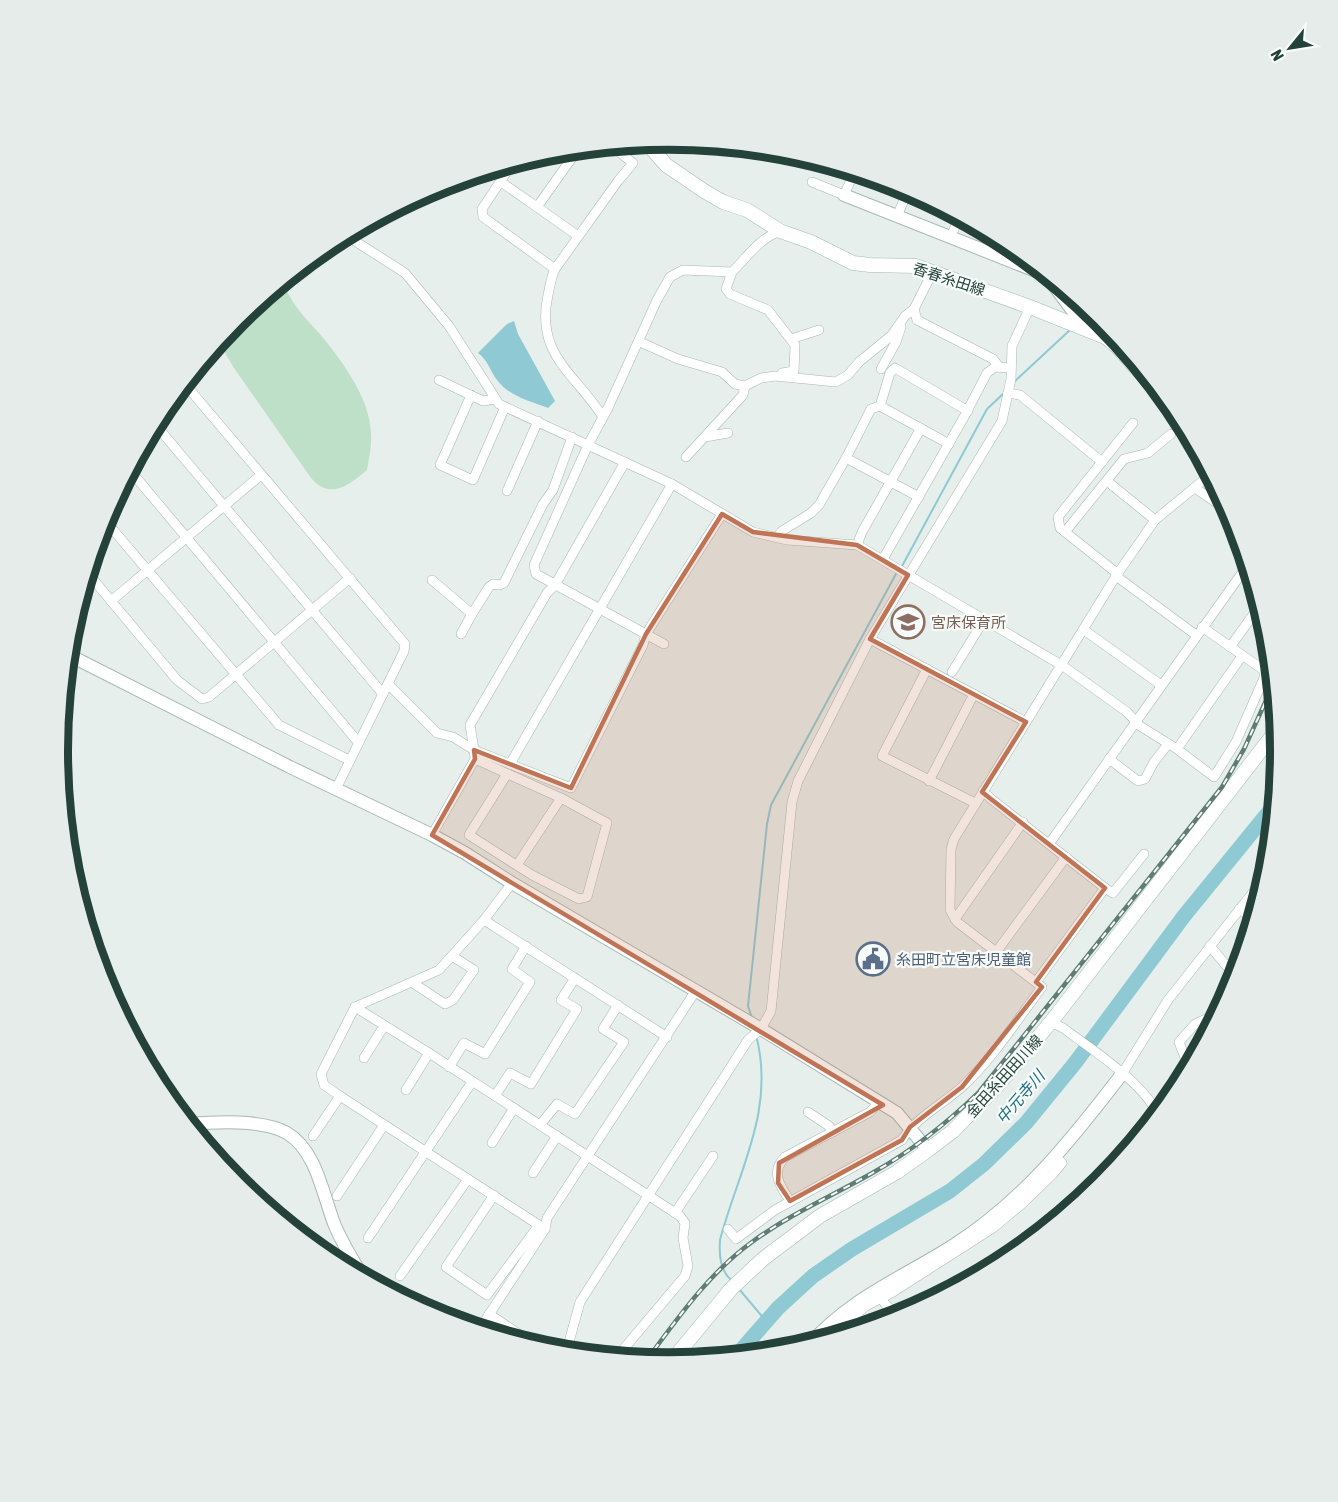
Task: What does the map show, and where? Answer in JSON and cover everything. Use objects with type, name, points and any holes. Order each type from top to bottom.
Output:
[{"type":"main road","name":"香春糸田線","points":[[653,150],[666,165],[723,202],[747,210],[780,231],[811,242],[853,262],[870,265],[916,266],[933,271],[1030,307],[1108,340]]},
{"type":"main road","name":"金田糸田田川線","points":[[679,1352],[731,1289],[786,1240],[820,1216],[897,1172],[953,1131],[1057,1025],[1270,739]]},
{"type":"street","points":[[603,417],[559,362],[548,342],[544,324],[555,268],[618,180],[633,163],[619,152]]},
{"type":"street","points":[[537,207],[572,158]]},
{"type":"street","points":[[507,172],[482,209],[483,217],[555,268]]},
{"type":"street","points":[[844,195],[852,178]]},
{"type":"street","points":[[501,182],[578,236]]},
{"type":"street","points":[[812,182],[1024,266]]},
{"type":"street","points":[[897,216],[905,198]]},
{"type":"street","points":[[950,238],[957,223]]},
{"type":"street","points":[[640,342],[678,360],[722,372],[735,384],[745,386],[761,378],[794,370],[795,345],[768,310],[730,294],[726,289],[732,272],[757,245],[780,231]]},
{"type":"street","points":[[353,240],[405,273],[449,326],[495,399],[505,407],[672,484],[753,532],[787,540],[857,545],[884,559],[1063,666],[1140,726],[1214,777],[1236,742],[1265,672]]},
{"type":"street","points":[[1003,258],[1005,253]]},
{"type":"street","points":[[664,644],[536,574],[534,565],[588,445],[670,277],[682,270],[732,272]]},
{"type":"street","points":[[775,376],[836,382],[848,375],[859,362],[891,336],[905,316],[914,309],[933,271]]},
{"type":"street","points":[[1064,297],[1087,330]]},
{"type":"street","points":[[569,1344],[580,1302],[748,1040],[761,1029],[771,1011],[792,802],[798,781],[870,639],[1002,421],[1008,393],[1012,346],[1030,307]]},
{"type":"street","points":[[914,309],[917,320],[993,358],[999,367]]},
{"type":"street","points":[[881,369],[896,342],[905,316]]},
{"type":"street","points":[[791,339],[819,330]]},
{"type":"street","points":[[884,559],[987,373],[995,367],[1011,368]]},
{"type":"street","points":[[880,406],[890,373],[895,368],[968,411]]},
{"type":"street","points":[[439,380],[483,400],[495,399]]},
{"type":"street","points":[[686,457],[743,395],[745,386]]},
{"type":"street","points":[[188,390],[405,644],[404,651],[336,789]]},
{"type":"street","points":[[1008,393],[1020,395],[1102,462]]},
{"type":"street","points":[[471,395],[440,465],[473,480],[505,407]]},
{"type":"street","points":[[777,537],[819,505],[871,409],[880,406],[949,444]]},
{"type":"street","points":[[507,491],[538,422]]},
{"type":"street","points":[[1133,423],[1058,517],[1060,528],[1117,575],[1199,631],[1230,647],[1265,671]]},
{"type":"street","points":[[857,545],[862,532],[921,428]]},
{"type":"street","points":[[160,431],[383,694]]},
{"type":"street","points":[[705,437],[728,433]]},
{"type":"street","points":[[1065,532],[1124,459],[1148,453],[1171,434]]},
{"type":"street","points":[[461,634],[489,587],[504,583],[506,580],[543,504],[553,490],[572,437]]},
{"type":"street","points":[[846,458],[919,497]]},
{"type":"street","points":[[432,835],[474,754],[470,725],[547,593],[555,585],[625,462]]},
{"type":"street","points":[[111,601],[261,475]]},
{"type":"street","points":[[135,476],[358,742]]},
{"type":"street","points":[[728,1230],[736,1239],[790,1201],[902,1140],[910,1127],[962,1087],[976,1073],[1042,987],[955,919],[950,910],[951,849],[954,839],[1063,666],[1117,575],[1155,520],[1205,479]]},
{"type":"street","points":[[1107,481],[1155,520]]},
{"type":"street","points":[[510,764],[672,484]]},
{"type":"street","points":[[1195,488],[1216,503]]},
{"type":"street","points":[[474,754],[510,764],[571,788],[643,645],[646,633],[722,514]]},
{"type":"street","points":[[111,527],[279,725],[349,760]]},
{"type":"street","points":[[1049,844],[1243,571]]},
{"type":"street","points":[[92,583],[94,581],[177,680],[202,699],[209,697],[350,578]]},
{"type":"street","points":[[432,580],[472,614]]},
{"type":"street","points":[[1230,647],[1254,613]]},
{"type":"street","points":[[952,672],[984,620]]},
{"type":"street","points":[[1084,630],[1161,685]]},
{"type":"street","points":[[870,639],[1026,723]]},
{"type":"street","points":[[1109,759],[1138,781],[1145,779],[1154,762],[1172,747],[1242,657]]},
{"type":"street","points":[[75,658],[432,835],[761,1029],[897,1113],[928,1150]]},
{"type":"street","points":[[927,669],[882,756],[975,803]]},
{"type":"street","points":[[388,684],[437,733],[453,737],[474,754],[507,774],[561,798],[607,823],[586,897],[579,899],[469,835],[507,774]]},
{"type":"street","points":[[930,781],[974,694]]},
{"type":"street","points":[[983,791],[1113,893],[1144,854]]},
{"type":"street","points":[[517,865],[561,798]]},
{"type":"street","points":[[955,919],[1023,822]]},
{"type":"street","points":[[997,951],[1066,858]]},
{"type":"street","points":[[512,883],[484,920],[439,970],[355,1007],[321,1074],[324,1085],[542,1227]]},
{"type":"street","points":[[1036,982],[1106,888]]},
{"type":"street","points":[[820,1333],[832,1320],[857,1301],[954,1245],[977,1228],[1024,1190],[1056,1158],[1073,1139],[1168,1000],[1254,891]]},
{"type":"street","points":[[1239,909],[1248,915]]},
{"type":"street","points":[[484,920],[667,1037]]},
{"type":"street","points":[[449,1067],[464,1043],[484,1054],[490,1045],[530,982],[512,969],[526,946]]},
{"type":"street","points":[[1210,946],[1229,969]]},
{"type":"street","points":[[413,983],[445,1004],[453,1000],[474,970],[452,956]]},
{"type":"street","points":[[495,1096],[510,1073],[531,1084],[578,1010],[561,1000],[575,978]]},
{"type":"street","points":[[483,1323],[547,1218],[695,992]]},
{"type":"street","points":[[540,1125],[557,1104],[575,1114],[624,1042],[603,1029],[618,1005]]},
{"type":"street","points":[[355,1007],[648,1194],[685,1223],[683,1238],[688,1266],[685,1276],[623,1350]]},
{"type":"street","points":[[1186,1059],[1179,1042],[1195,1024],[1207,1019]]},
{"type":"street","points":[[1057,1025],[1119,1071],[1154,1106]]},
{"type":"street","points":[[364,1058],[384,1026]]},
{"type":"street","points":[[406,1090],[429,1053]]},
{"type":"street","points":[[368,1238],[472,1082]]},
{"type":"street","points":[[313,1136],[340,1096]]},
{"type":"street","points":[[790,1201],[778,1183],[779,1163],[785,1157],[870,1112],[879,1102]]},
{"type":"street","points":[[492,1143],[514,1108]]},
{"type":"street","points":[[808,1112],[829,1126],[832,1132]]},
{"type":"street","points":[[198,1124],[262,1125],[288,1133],[307,1151],[336,1227],[356,1264]]},
{"type":"street","points":[[337,1196],[384,1125]]},
{"type":"street","points":[[533,1173],[557,1136]]},
{"type":"street","points":[[675,1213],[713,1156]]},
{"type":"street","points":[[841,1327],[866,1306],[928,1271],[993,1228],[1053,1174],[1062,1162],[1056,1158]]},
{"type":"street","points":[[400,1276],[468,1179]]},
{"type":"street","points":[[494,1195],[446,1267],[487,1295],[542,1227]]},
{"type":"street","points":[[882,1298],[891,1310]]},
{"type":"street","points":[[489,1314],[517,1333]]},
{"type":"highlighted area","points":[[722,514],[753,532],[857,545],[908,575],[870,639],[1026,722],[982,792],[1105,888],[1036,982],[1042,987],[962,1087],[910,1127],[902,1140],[790,1201],[778,1183],[779,1163],[883,1105],[432,835],[475,759],[474,750],[571,788],[646,634]]},
{"type":"green space","points":[[286,288],[298,309],[328,343],[345,367],[366,406],[371,433],[367,470],[339,488],[325,488],[318,485],[222,348]]},
{"type":"water","points":[[514,321],[518,334],[555,401],[548,408],[508,391],[497,380],[487,362],[478,353],[507,324]]},
{"type":"waterway","points":[[1014,382],[1071,329]]},
{"type":"waterway","points":[[901,568],[987,409],[1004,393]]},
{"type":"waterway","points":[[752,1018],[748,1006],[767,824],[771,805],[897,572]]},
{"type":"waterway","name":"中元寺川","points":[[743,1347],[778,1308],[813,1276],[852,1249],[950,1191],[984,1164],[1026,1123],[1075,1063],[1184,916],[1267,815]]},
{"type":"waterway","points":[[731,1280],[724,1272],[721,1262],[720,1240],[745,1165],[758,1115],[761,1063],[756,1035]]},
{"type":"waterway","points":[[739,1289],[766,1321]]},
{"type":"railway","points":[[653,1352],[695,1297],[736,1254],[781,1222],[902,1155],[942,1125],[979,1092],[1222,787],[1244,749],[1268,697]]},
{"type":"place","name":"宮床保育所","points":[[908,622]]},
{"type":"place","name":"糸田町立宮床児童館","points":[[873,959]]}]
